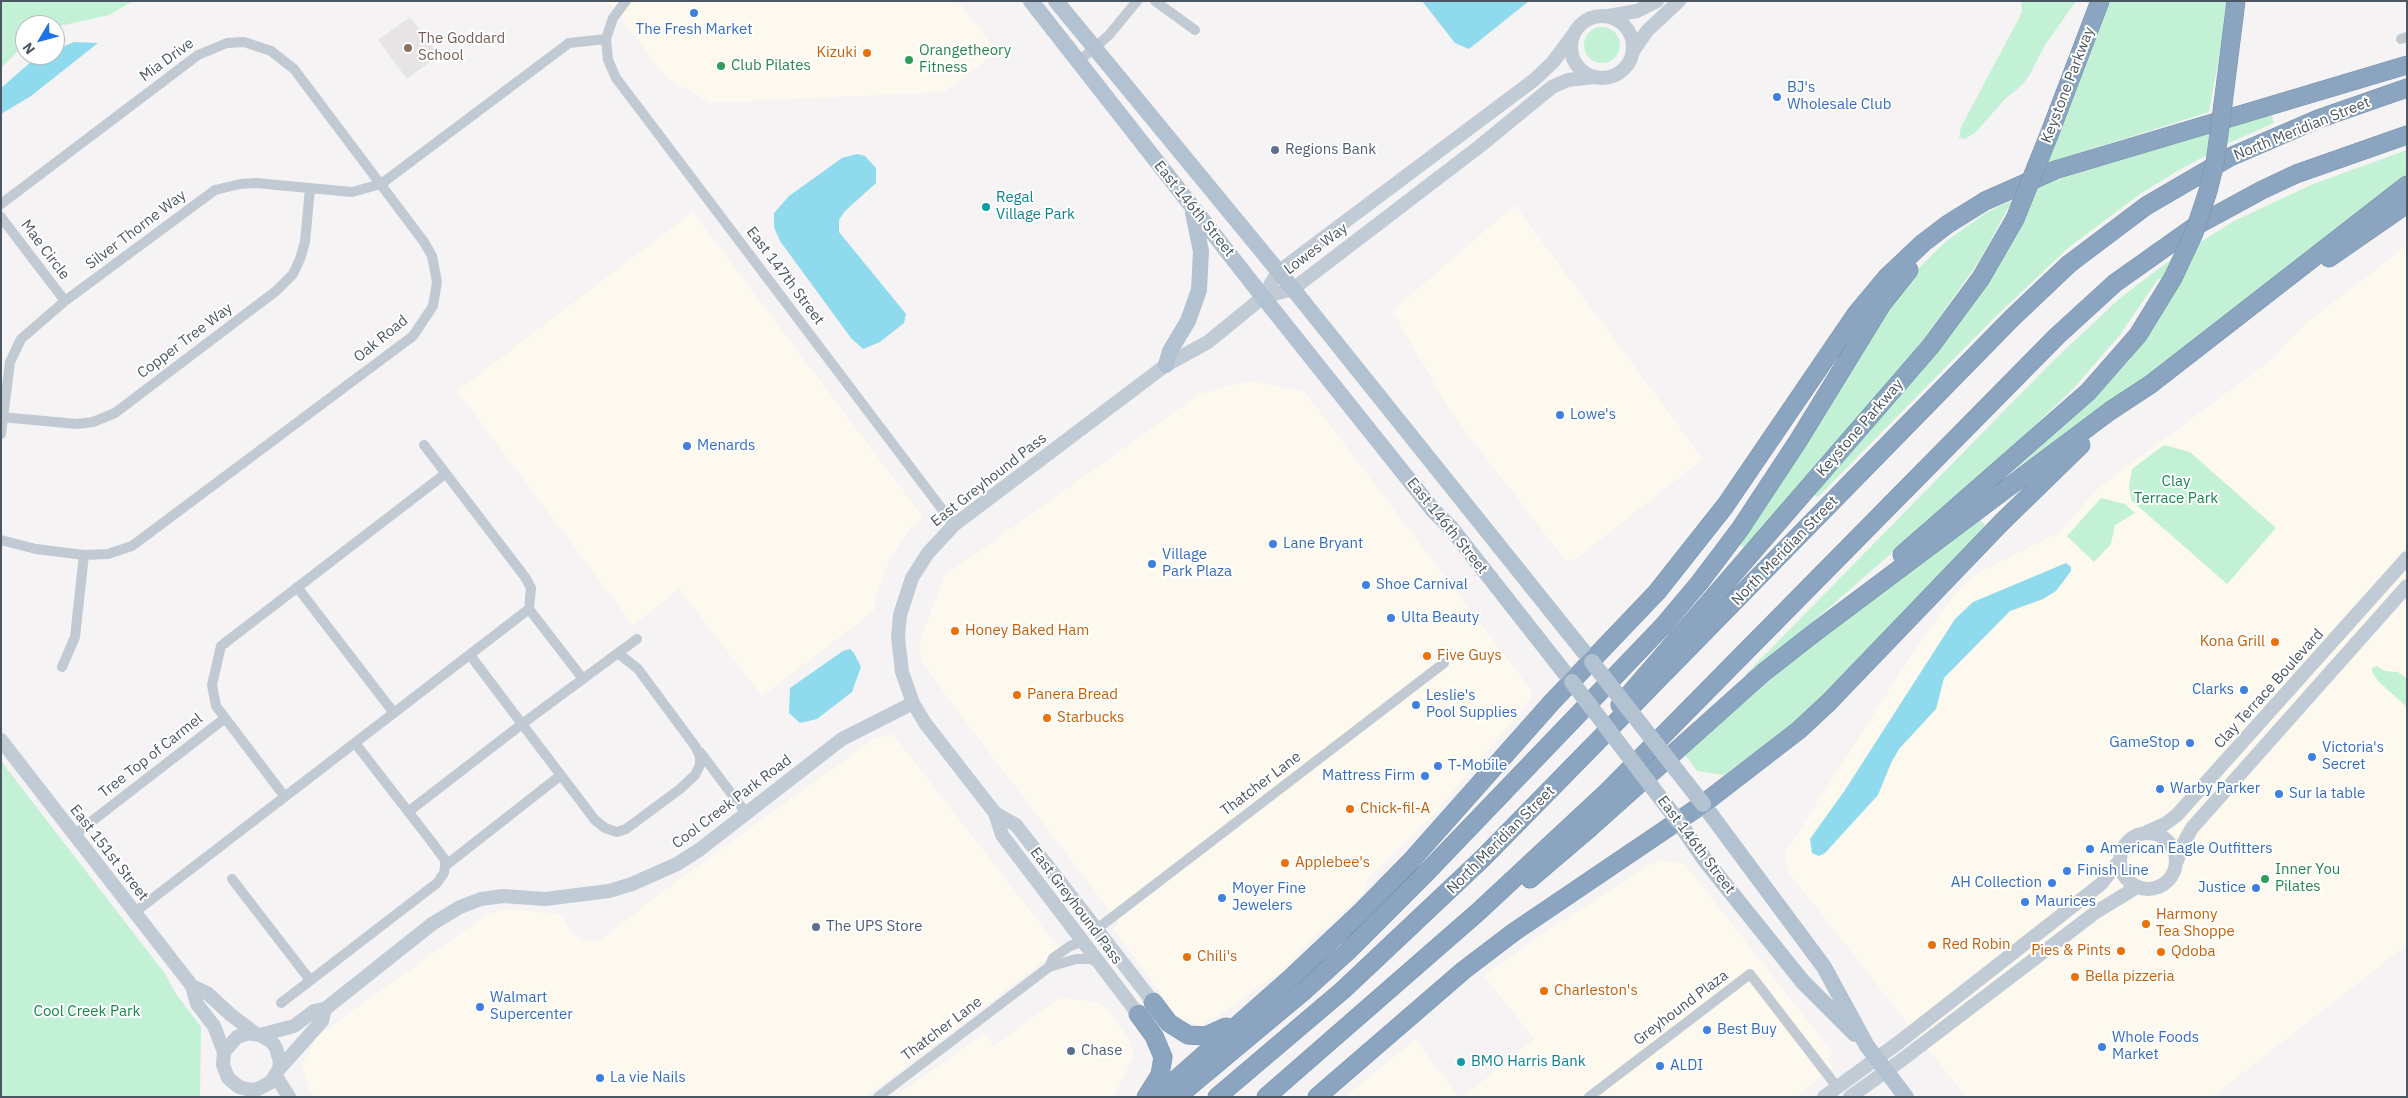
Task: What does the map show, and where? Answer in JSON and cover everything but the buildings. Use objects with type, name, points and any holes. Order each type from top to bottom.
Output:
[{"type":"highway","name":"Keystone Parkway","points":[[1538,804],[1638,683],[1935,341],[1981,278],[2015,219],[2050,136],[2100,1]]},
{"type":"highway","points":[[1380,999],[1568,848],[1715,715],[1814,633],[2088,392],[2138,335],[2174,278],[2194,233],[2208,192],[2215,163],[2236,1]]},
{"type":"highway","points":[[1156,1097],[1294,975],[1356,917],[1657,592],[1702,538],[1832,347],[1875,290],[1910,255],[1948,224],[1985,201],[2020,184],[2089,159],[2407,64]]},
{"type":"highway","name":"North Meridian Street","points":[[1217,1097],[1386,951],[1538,804],[2019,311],[2083,252],[2163,195],[2230,157],[2318,119],[2407,88]]},
{"type":"highway","points":[[1268,1095],[1478,912],[1608,791],[2050,342],[2115,283],[2194,227],[2262,190],[2306,171],[2407,135]]},
{"type":"highway","points":[[1177,1097],[1304,990],[1352,946],[1641,650],[1700,582],[1740,529],[1793,449],[1882,304],[1897,284],[1941,238],[2020,184]]},
{"type":"highway","points":[[1814,633],[2259,302],[2407,185]]},
{"type":"highway","points":[[2259,302],[2322,263],[2407,204]]},
{"type":"highway","points":[[1317,1097],[1464,970],[1522,927],[1703,804],[1784,742],[1824,707],[2036,487],[2150,384]]},
{"type":"highway","points":[[1152,1002],[1169,1023],[1181,1032],[1193,1037],[1206,1036],[1229,1025],[1294,975]]},
{"type":"highway","points":[[1138,1014],[1154,1036],[1163,1056],[1160,1075],[1146,1097]]},
{"type":"main road","name":"East 146th Street","points":[[1031,1],[1263,297],[1572,682],[1678,821],[1705,860],[1803,982],[1877,1058]]},
{"type":"main road","name":"East 146th Street","points":[[1056,1],[1292,288],[1592,662],[1703,804],[1824,967],[1877,1058],[1906,1097]]},
{"type":"main road","points":[[1166,366],[1170,351],[1191,315],[1199,290],[1200,243],[1188,202]]},
{"type":"street","points":[[381,184],[569,44],[606,39],[612,18],[626,1]]},
{"type":"street","points":[[1078,62],[1122,21],[1137,1]]},
{"type":"street","points":[[1155,1],[1194,30]]},
{"type":"street","name":"Lowes Way","points":[[1263,297],[1278,272],[1534,80],[1553,62],[1586,20],[1637,11],[1657,1]]},
{"type":"street","name":"Lowes Way","points":[[1263,297],[1292,288],[1480,146],[1552,87],[1568,80],[1609,77],[1619,73],[1628,65],[1633,51],[1647,31],[1679,1]]},
{"type":"street","points":[[1605,16],[1617,20],[1626,28],[1632,39],[1633,51]]},
{"type":"street","points":[[1573,35],[1571,49],[1576,63],[1581,70],[1594,77]]},
{"type":"street","name":"East 147th Street","points":[[606,39],[608,60],[616,78],[954,525]]},
{"type":"street","name":"Mia Drive","points":[[1,204],[198,55],[227,43],[244,42],[264,47],[277,54],[294,69],[381,184]]},
{"type":"street","name":"Silver Thorne Way","points":[[1,434],[9,368],[15,349],[29,331],[66,301],[215,190],[240,184],[256,183],[352,192],[381,184]]},
{"type":"street","name":"Oak Road","points":[[1,540],[36,548],[84,555],[120,552],[148,536],[419,329],[433,306],[437,282],[436,271],[432,256],[424,242],[381,184]]},
{"type":"street","name":"Copper Tree Way","points":[[2,417],[77,424],[93,422],[115,413],[276,291],[293,274],[305,242],[310,188]]},
{"type":"street","name":"Mae Circle","points":[[1,217],[66,301]]},
{"type":"street","name":"East Greyhound Pass","points":[[1138,1014],[1002,835],[995,813],[924,723],[913,704],[905,682],[898,637],[900,615],[916,570],[936,542],[954,525],[1166,366],[1208,342],[1263,297]]},
{"type":"street","points":[[424,446],[525,577],[531,588],[529,610],[583,679]]},
{"type":"street","name":"Tree Top of Carmel","points":[[284,797],[216,706],[212,685],[221,646],[445,474]]},
{"type":"street","points":[[62,667],[75,637],[84,555]]},
{"type":"street","name":"Clay Terrace Boulevard","points":[[2147,832],[2165,824],[2193,799],[2407,558]]},
{"type":"street","points":[[2120,860],[2127,879],[2137,887],[2150,889],[2162,886],[2174,873],[2183,844],[2192,828],[2407,586]]},
{"type":"street","points":[[297,588],[394,713]]},
{"type":"street","points":[[135,912],[529,610]]},
{"type":"street","points":[[408,812],[637,638]]},
{"type":"street","points":[[618,653],[638,670],[746,813]]},
{"type":"street","points":[[470,655],[594,820],[605,828],[617,832],[626,829],[695,775],[700,765],[700,756],[695,746]]},
{"type":"street","name":"Thatcher Lane","points":[[1097,929],[1444,663]]},
{"type":"street","name":"Cool Creek Park Road","points":[[258,1034],[294,1026],[314,1011],[325,1009],[432,924],[460,907],[481,899],[503,896],[565,898],[609,891],[632,884],[677,864],[842,739],[913,704]]},
{"type":"street","name":"Tree Top of Carmel","points":[[74,835],[224,719]]},
{"type":"street","name":"East 151st Street","points":[[1,740],[192,986],[197,1004],[214,1026],[224,1052]]},
{"type":"street","points":[[281,1003],[437,883],[444,872],[445,860],[355,743]]},
{"type":"street","points":[[445,866],[561,775]]},
{"type":"street","name":"East Greyhound Pass","points":[[995,813],[1016,825],[1152,1002]]},
{"type":"street","points":[[1824,1097],[2101,884],[2120,860],[2123,847],[2134,836],[2147,832],[2166,838],[2174,848],[2177,861]]},
{"type":"street","points":[[232,879],[310,980]]},
{"type":"street","points":[[1850,1097],[1877,1058],[1988,995],[2096,912],[2137,887]]},
{"type":"street","points":[[1988,995],[1989,982],[2028,952],[2059,916]]},
{"type":"street","name":"Thatcher Lane","points":[[1049,967],[1053,958],[1070,946],[1084,941]]},
{"type":"street","name":"Thatcher Lane","points":[[878,1097],[1049,967],[1076,959],[1090,959],[1098,962]]},
{"type":"street","name":"Greyhound Plaza","points":[[1589,1097],[1750,974],[1837,1087]]},
{"type":"street","name":"East 151st Street","points":[[192,986],[207,993],[231,1015],[258,1034]]},
{"type":"street","name":"Cool Creek Park Road","points":[[277,1072],[322,1021],[325,1009]]},
{"type":"street","points":[[258,1034],[272,1042],[280,1062],[277,1072],[265,1086],[254,1094],[239,1088],[228,1078],[223,1066],[224,1052],[237,1037],[258,1034]]},
{"type":"street","points":[[277,1072],[289,1097]]},
{"type":"shaded area","points":[[606,1],[958,1],[986,37],[995,53],[945,92],[710,103],[665,77],[625,22]]},
{"type":"shaded area","name":"The Goddard School","points":[[410,17],[439,55],[407,79],[378,40]]},
{"type":"shaded area","name":"Lowe's","points":[[1515,205],[1703,459],[1577,558],[1566,561],[1454,417],[1392,311]]},
{"type":"shaded area","points":[[693,212],[923,517],[912,526],[888,563],[875,600],[874,611],[762,696],[679,589],[633,625],[457,391]]},
{"type":"shaded area","points":[[2407,245],[2407,945],[2212,1097],[1966,1097],[1788,872],[1785,856],[1788,848],[1910,657],[1957,591],[1981,571],[2060,532],[2098,488],[2271,360],[2304,325]]},
{"type":"shaded area","points":[[1248,381],[1304,391],[1531,690],[1531,699],[1428,821],[1368,878],[1364,893],[1308,943],[1284,969],[1219,1015],[1201,1024],[1180,1022],[1113,928],[1119,923],[953,705],[924,665],[918,648],[944,576],[1200,394]]},
{"type":"shaded area","points":[[893,734],[1060,949],[866,1097],[315,1097],[309,1090],[302,1065],[317,1036],[488,914],[506,909],[561,914],[573,935],[585,941],[599,941],[654,898],[875,738]]},
{"type":"shaded area","points":[[1658,860],[1684,863],[1833,1053],[1827,1059],[1833,1067],[1795,1097],[1463,1097],[1534,1039],[1484,976],[1543,933]]},
{"type":"shaded area","points":[[1061,997],[1099,1003],[1109,1011],[1128,1037],[1134,1055],[1113,1097],[894,1097],[985,1033],[993,1046]]},
{"type":"shaded area","points":[[1415,1039],[1459,1097],[1345,1097]]},
{"type":"green space","points":[[1,1],[133,1],[109,15],[65,25],[65,15],[15,15],[15,54],[1,68]]},
{"type":"green space","points":[[2021,1],[2076,1],[2045,45],[2029,76],[2022,85],[2005,99],[1976,132],[1965,139],[1959,138],[1961,127],[2022,12]]},
{"type":"green space","points":[[2106,1],[2229,1],[2209,112],[2047,163]]},
{"type":"green space","points":[[1602,27],[1614,33],[1620,45],[1614,57],[1602,63],[1590,57],[1584,45],[1590,33]]},
{"type":"green space","points":[[2271,114],[2274,123],[2231,142],[2179,170],[2140,194],[2068,248],[1992,320],[1818,497],[1813,494],[1946,339],[1983,290],[2030,201],[2008,208],[1980,260],[1918,347],[1745,549],[1740,544],[1909,278],[1945,242],[1986,213],[2043,184]]},
{"type":"green space","points":[[2407,150],[2407,178],[2003,486],[2000,483],[2094,399],[2129,360],[2155,323],[2180,280],[2158,279],[2119,336],[2073,389],[2013,446],[1886,558],[1748,678],[1745,675],[2053,361],[2120,298],[2165,264],[2234,221],[2313,184]]},
{"type":"green space","name":"Clay Terrace Park","points":[[2164,445],[2190,452],[2276,528],[2227,584],[2131,500],[2129,486],[2132,469]]},
{"type":"green space","points":[[2101,498],[2125,504],[2135,513],[2115,525],[2111,544],[2094,562],[2067,536]]},
{"type":"green space","points":[[1979,519],[1988,528],[1802,718],[1724,775],[1697,771],[1685,755],[1717,725],[1806,649]]},
{"type":"green space","points":[[2377,666],[2385,671],[2398,672],[2407,679],[2407,707],[2378,681],[2372,672],[2372,668]]},
{"type":"green space","name":"Cool Creek Park","points":[[1,761],[166,975],[176,994],[201,1027],[200,1097],[1,1097]]},
{"type":"water","points":[[1422,1],[1529,1],[1469,49],[1455,43]]},
{"type":"water","points":[[74,42],[98,43],[31,96],[1,114],[1,88],[27,65],[65,65],[65,46]]},
{"type":"water","points":[[857,154],[865,156],[876,168],[876,183],[845,211],[839,220],[839,232],[906,314],[904,323],[880,342],[863,349],[851,338],[780,241],[774,227],[774,213],[789,196],[842,158]]},
{"type":"water","points":[[2066,563],[2071,567],[2071,571],[2056,591],[2043,599],[2010,611],[1944,678],[1936,709],[1899,749],[1878,795],[1825,853],[1819,856],[1812,853],[1810,839],[1845,790],[1955,619],[1973,602]]},
{"type":"water","points":[[850,649],[861,667],[852,692],[817,719],[800,723],[789,713],[790,688],[843,651]]},
{"type":"place","name":"The Fresh Market","points":[[694,13]]},
{"type":"place","name":"The Goddard School","points":[[408,48]]},
{"type":"place","name":"Kizuki","points":[[867,53]]},
{"type":"place","name":"Orangetheory Fitness","points":[[909,60]]},
{"type":"place","name":"Club Pilates","points":[[721,66]]},
{"type":"place","name":"BJ's Wholesale Club","points":[[1777,97]]},
{"type":"place","name":"Regions Bank","points":[[1275,150]]},
{"type":"place","name":"Regal Village Park","points":[[986,207]]},
{"type":"place","name":"Lowe's","points":[[1560,415]]},
{"type":"place","name":"Menards","points":[[687,446]]},
{"type":"place","name":"Lane Bryant","points":[[1273,544]]},
{"type":"place","name":"Village Park Plaza","points":[[1152,564]]},
{"type":"place","name":"Shoe Carnival","points":[[1366,585]]},
{"type":"place","name":"Ulta Beauty","points":[[1391,618]]},
{"type":"place","name":"Honey Baked Ham","points":[[955,631]]},
{"type":"place","name":"Kona Grill","points":[[2275,642]]},
{"type":"place","name":"Five Guys","points":[[1427,656]]},
{"type":"place","name":"Clarks","points":[[2244,690]]},
{"type":"place","name":"Panera Bread","points":[[1017,695]]},
{"type":"place","name":"Leslie's Pool Supplies","points":[[1416,705]]},
{"type":"place","name":"Starbucks","points":[[1047,718]]},
{"type":"place","name":"GameStop","points":[[2190,743]]},
{"type":"place","name":"Victoria's Secret","points":[[2312,757]]},
{"type":"place","name":"T-Mobile","points":[[1438,766]]},
{"type":"place","name":"Mattress Firm","points":[[1425,776]]},
{"type":"place","name":"Warby Parker","points":[[2160,789]]},
{"type":"place","name":"Sur la table","points":[[2279,794]]},
{"type":"place","name":"Chick-fil-A","points":[[1350,809]]},
{"type":"place","name":"American Eagle Outfitters","points":[[2090,849]]},
{"type":"place","name":"Applebee's","points":[[1285,863]]},
{"type":"place","name":"Finish Line","points":[[2067,871]]},
{"type":"place","name":"Inner You Pilates","points":[[2265,879]]},
{"type":"place","name":"AH Collection","points":[[2052,883]]},
{"type":"place","name":"Justice","points":[[2256,888]]},
{"type":"place","name":"Moyer Fine Jewelers","points":[[1222,898]]},
{"type":"place","name":"Maurices","points":[[2025,902]]},
{"type":"place","name":"Harmony Tea Shoppe","points":[[2146,924]]},
{"type":"place","name":"The UPS Store","points":[[816,927]]},
{"type":"place","name":"Red Robin","points":[[1932,945]]},
{"type":"place","name":"Pies & Pints","points":[[2121,951]]},
{"type":"place","name":"Qdoba","points":[[2161,952]]},
{"type":"place","name":"Chili's","points":[[1187,957]]},
{"type":"place","name":"Bella pizzeria","points":[[2075,977]]},
{"type":"place","name":"Charleston's","points":[[1544,991]]},
{"type":"place","name":"Walmart Supercenter","points":[[480,1007]]},
{"type":"place","name":"Best Buy","points":[[1707,1030]]},
{"type":"place","name":"Whole Foods Market","points":[[2102,1047]]},
{"type":"place","name":"Chase","points":[[1071,1051]]},
{"type":"place","name":"BMO Harris Bank","points":[[1461,1062]]},
{"type":"place","name":"ALDI","points":[[1660,1066]]},
{"type":"place","name":"La vie Nails","points":[[600,1078]]}]
